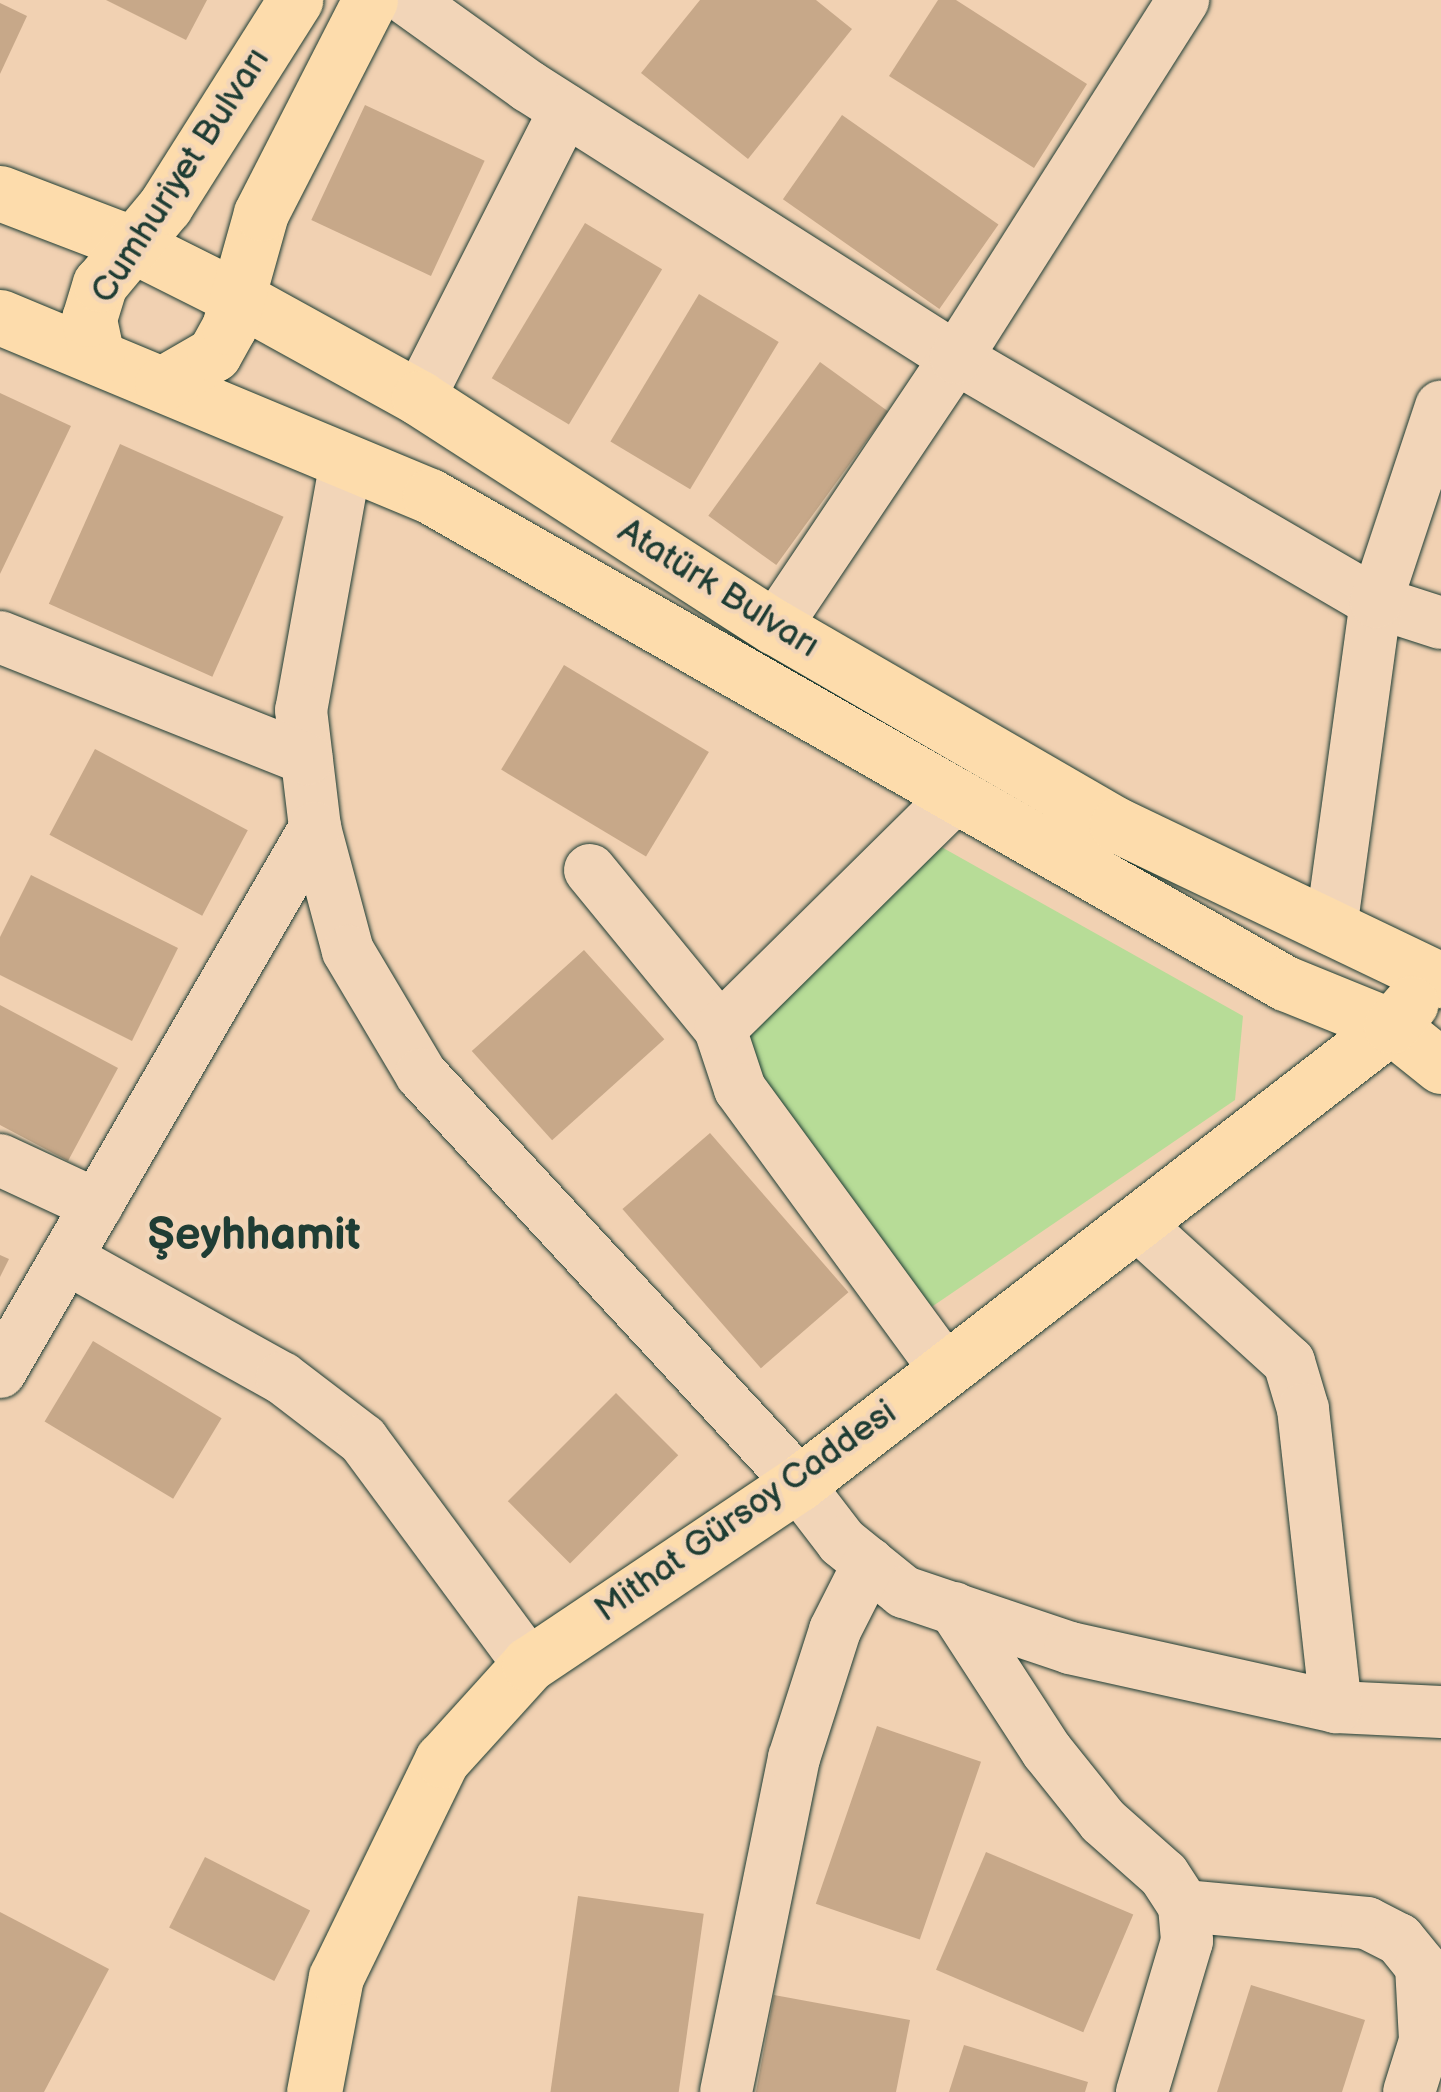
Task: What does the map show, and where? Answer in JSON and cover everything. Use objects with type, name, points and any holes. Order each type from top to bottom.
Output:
[{"type":"main road","name":"Cumhuriyet Bulvarı","points":[[97,357],[90,338],[92,303],[132,245],[166,206],[295,0]]},
{"type":"main road","name":"Cumhuriyet Bulvarı","points":[[162,384],[214,354],[240,299],[260,213],[370,0]]},
{"type":"main road","name":"Atatürk Bulvarı","points":[[0,193],[132,245],[240,299],[419,398],[775,628],[1117,825],[1441,982]]},
{"type":"main road","name":"Atatürk Bulvarı","points":[[0,317],[430,496],[1285,983],[1391,1026],[1441,1066]]},
{"type":"main road","name":"Mithat Gürsoy Caddesi","points":[[314,2092],[336,1977],[442,1760],[529,1664],[798,1484],[1391,1026],[1404,1007],[1441,982]]},
{"type":"main road","points":[[1391,1026],[1441,1054]]},
{"type":"street","points":[[408,0],[565,110],[956,358],[1376,602],[1441,623]]},
{"type":"street","points":[[775,628],[956,358],[1182,0]]},
{"type":"street","points":[[419,398],[565,110]]},
{"type":"street","points":[[1331,928],[1376,602],[1441,408]]},
{"type":"street","points":[[346,462],[302,710],[314,828],[348,951],[421,1074],[798,1484],[842,1542],[904,1592],[1070,1648],[1336,1706],[1441,1712]]},
{"type":"street","points":[[0,637],[307,759]]},
{"type":"street","points":[[720,1029],[956,796]]},
{"type":"street","points":[[0,1372],[314,828]]},
{"type":"street","points":[[590,870],[720,1029],[740,1089],[946,1370]]},
{"type":"street","points":[[0,1160],[97,1204]]},
{"type":"street","points":[[1136,1223],[1289,1362],[1304,1409],[1336,1706]]},
{"type":"street","points":[[66,1258],[282,1378],[363,1440],[529,1664]]},
{"type":"street","points":[[726,2092],[794,1758],[835,1630],[868,1563]]},
{"type":"street","points":[[954,1608],[1047,1751],[1103,1821],[1164,1875],[1184,1906],[1187,1942],[1142,2092]]},
{"type":"street","points":[[1184,1906],[1368,1923],[1399,1940],[1420,1966],[1425,2041],[1409,2092]]},
{"type":"green space","points":[[929,840],[1243,1016],[1235,1100],[930,1308],[717,1048]]},
{"type":"building","points":[[106,0],[207,0],[186,40]]},
{"type":"building","points":[[700,0],[816,0],[852,29],[748,159],[641,73]]},
{"type":"building","points":[[938,0],[956,0],[1087,84],[1034,168],[889,76]]},
{"type":"building","points":[[0,3],[27,16],[0,74]]},
{"type":"building","points":[[365,105],[485,161],[431,276],[311,220]]},
{"type":"building","points":[[842,115],[998,225],[939,309],[783,199]]},
{"type":"building","points":[[585,223],[662,269],[569,425],[492,378]]},
{"type":"building","points":[[699,294],[779,342],[690,489],[610,441]]},
{"type":"building","points":[[820,362],[888,411],[776,565],[708,516]]},
{"type":"building","points":[[0,393],[71,426],[0,574]]},
{"type":"building","points":[[120,444],[284,517],[212,677],[49,604]]},
{"type":"building","points":[[564,665],[709,752],[646,857],[501,770]]},
{"type":"building","points":[[95,749],[248,830],[202,916],[49,835]]},
{"type":"building","points":[[31,875],[178,948],[132,1041],[0,975],[0,937]]},
{"type":"building","points":[[584,950],[664,1039],[552,1140],[472,1051]]},
{"type":"building","points":[[0,1005],[118,1068],[68,1161],[0,1125]]},
{"type":"building","points":[[710,1133],[848,1292],[761,1368],[622,1209]]},
{"type":"building","points":[[0,1255],[9,1259],[0,1277]]},
{"type":"building","points":[[93,1341],[222,1418],[173,1499],[45,1422]]},
{"type":"building","points":[[616,1393],[678,1455],[570,1563],[508,1501]]},
{"type":"building","points":[[877,1726],[981,1762],[920,1940],[816,1904]]},
{"type":"building","points":[[986,1852],[1133,1915],[1083,2032],[936,1970]]},
{"type":"building","points":[[205,1857],[310,1911],[274,1981],[169,1927]]},
{"type":"building","points":[[578,1896],[704,1914],[679,2092],[550,2092]]},
{"type":"building","points":[[0,1912],[109,1969],[44,2092],[0,2092]]},
{"type":"building","points":[[1251,1985],[1365,2020],[1342,2092],[1217,2092]]},
{"type":"building","points":[[774,1995],[910,2020],[896,2092],[756,2092]]},
{"type":"building","points":[[964,2045],[1088,2082],[1085,2092],[949,2092]]},
{"type":"district","name":"Şeyhhamit","points":[[254,1236]]}]
